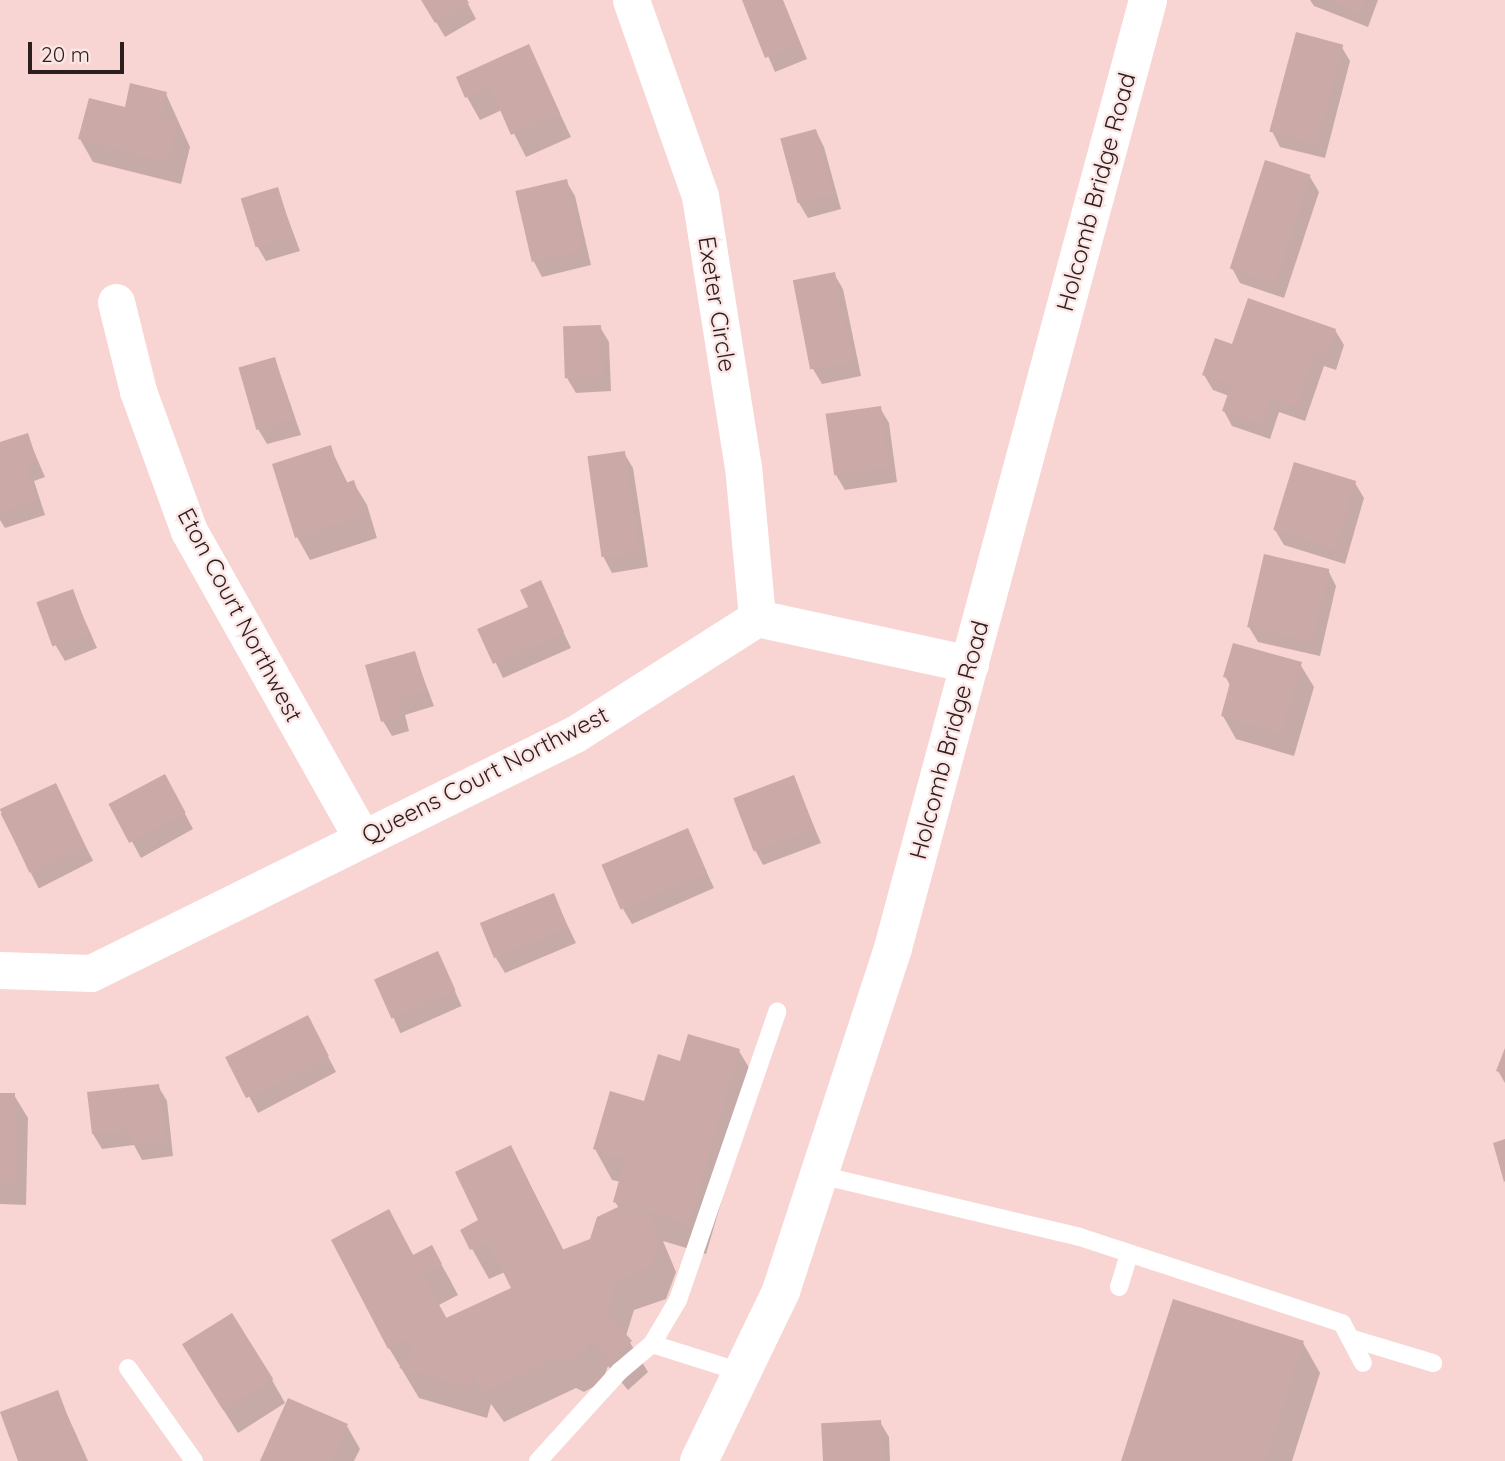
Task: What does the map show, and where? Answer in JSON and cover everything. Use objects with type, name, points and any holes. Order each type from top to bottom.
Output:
[{"type":"street","name":"Exeter Circle","points":[[631,0],[700,196],[743,466],[757,618]]},
{"type":"street","name":"Holcomb Bridge Road","points":[[699,1461],[744,1373],[781,1291],[893,948],[1148,0]]},
{"type":"street","name":"Eton Court Northwest","points":[[116,302],[138,391],[189,531],[362,838]]},
{"type":"street","points":[[757,618],[970,664]]},
{"type":"street","name":"Queens Court Northwest","points":[[0,970],[90,973],[575,734],[757,618]]},
{"type":"lane","points":[[538,1461],[620,1371],[652,1344],[678,1300],[776,1012]]},
{"type":"lane","points":[[820,1175],[1080,1237],[1342,1322],[1363,1363]]},
{"type":"lane","points":[[1119,1287],[1129,1254]]},
{"type":"lane","points":[[1350,1338],[1433,1363]]},
{"type":"lane","points":[[652,1344],[744,1373]]},
{"type":"lane","points":[[128,1368],[194,1461]]},
{"type":"building","points":[[421,0],[467,0],[469,3],[435,23]]},
{"type":"building","points":[[742,0],[782,0],[799,44],[765,58]]},
{"type":"building","points":[[1327,0],[1364,0],[1359,13]]},
{"type":"building","points":[[1296,32],[1343,45],[1317,144],[1269,131]]},
{"type":"building","points":[[529,44],[560,113],[511,135],[490,87],[465,98],[456,77]]},
{"type":"building","points":[[130,83],[167,92],[161,118],[178,122],[168,162],[78,139],[89,98],[125,107]]},
{"type":"building","points":[[816,129],[833,194],[798,203],[780,139]]},
{"type":"building","points":[[1265,160],[1311,175],[1275,283],[1230,268]]},
{"type":"building","points":[[567,179],[583,250],[532,262],[515,191]]},
{"type":"building","points":[[278,187],[293,236],[256,247],[241,198]]},
{"type":"building","points":[[835,272],[852,361],[810,370],[793,280]]},
{"type":"building","points":[[1248,298],[1336,329],[1327,355],[1315,352],[1296,407],[1271,398],[1261,425],[1222,411],[1231,385],[1202,375],[1215,338],[1232,344]]},
{"type":"building","points":[[601,325],[603,377],[565,378],[563,326]]},
{"type":"building","points":[[275,357],[293,419],[256,430],[238,367]]},
{"type":"building","points":[[881,406],[890,467],[834,475],[826,414]]},
{"type":"building","points":[[28,433],[37,461],[27,465],[37,500],[0,512],[0,442]]},
{"type":"building","points":[[331,445],[343,484],[354,480],[365,515],[295,538],[272,464]]},
{"type":"building","points":[[625,451],[639,552],[602,557],[587,456]]},
{"type":"building","points":[[1294,462],[1356,481],[1335,549],[1273,530]]},
{"type":"building","points":[[1264,554],[1329,569],[1312,642],[1247,627]]},
{"type":"building","points":[[541,580],[564,632],[493,664],[477,629],[528,607],[520,590]]},
{"type":"building","points":[[73,589],[89,633],[52,647],[36,602]]},
{"type":"building","points":[[1233,643],[1302,662],[1281,734],[1221,716],[1231,679],[1223,677]]},
{"type":"building","points":[[415,651],[427,690],[397,699],[402,716],[381,722],[365,665]]},
{"type":"building","points":[[165,774],[186,813],[129,843],[108,804]]},
{"type":"building","points":[[794,775],[814,828],[754,852],[733,798]]},
{"type":"building","points":[[56,783],[86,846],[29,873],[0,809]]},
{"type":"building","points":[[688,828],[707,873],[621,910],[601,865]]},
{"type":"building","points":[[554,893],[568,928],[494,958],[480,923]]},
{"type":"building","points":[[438,951],[455,990],[392,1019],[374,979]]},
{"type":"building","points":[[308,1015],[329,1056],[246,1098],[225,1057]]},
{"type":"building","points":[[688,1034],[740,1049],[689,1224],[613,1202],[625,1159],[593,1149],[610,1091],[644,1101],[658,1054],[680,1061]]},
{"type":"building","points":[[1505,1048],[1505,1074],[1496,1071]]},
{"type":"building","points":[[159,1084],[166,1141],[132,1145],[130,1130],[92,1134],[87,1092]]},
{"type":"building","points":[[0,1093],[15,1093],[15,1182],[0,1182]]},
{"type":"building","points":[[1505,1139],[1505,1181],[1504,1182],[1493,1143]]},
{"type":"building","points":[[511,1145],[562,1250],[590,1239],[597,1217],[618,1207],[651,1217],[660,1240],[649,1268],[617,1279],[604,1324],[612,1318],[632,1341],[610,1361],[590,1338],[585,1352],[566,1362],[558,1358],[485,1392],[473,1376],[470,1388],[399,1368],[412,1354],[406,1339],[388,1349],[331,1240],[389,1209],[413,1255],[432,1245],[442,1264],[423,1274],[446,1318],[511,1288],[488,1241],[470,1250],[460,1230],[478,1220],[455,1172]]},
{"type":"building","points":[[1173,1299],[1304,1341],[1265,1461],[1121,1461]]},
{"type":"building","points":[[232,1313],[273,1379],[223,1410],[182,1344]]},
{"type":"building","points":[[58,1390],[84,1461],[18,1461],[0,1412]]},
{"type":"building","points":[[288,1398],[348,1424],[331,1461],[260,1461]]},
{"type":"building","points":[[881,1420],[883,1461],[823,1461],[821,1423]]}]
